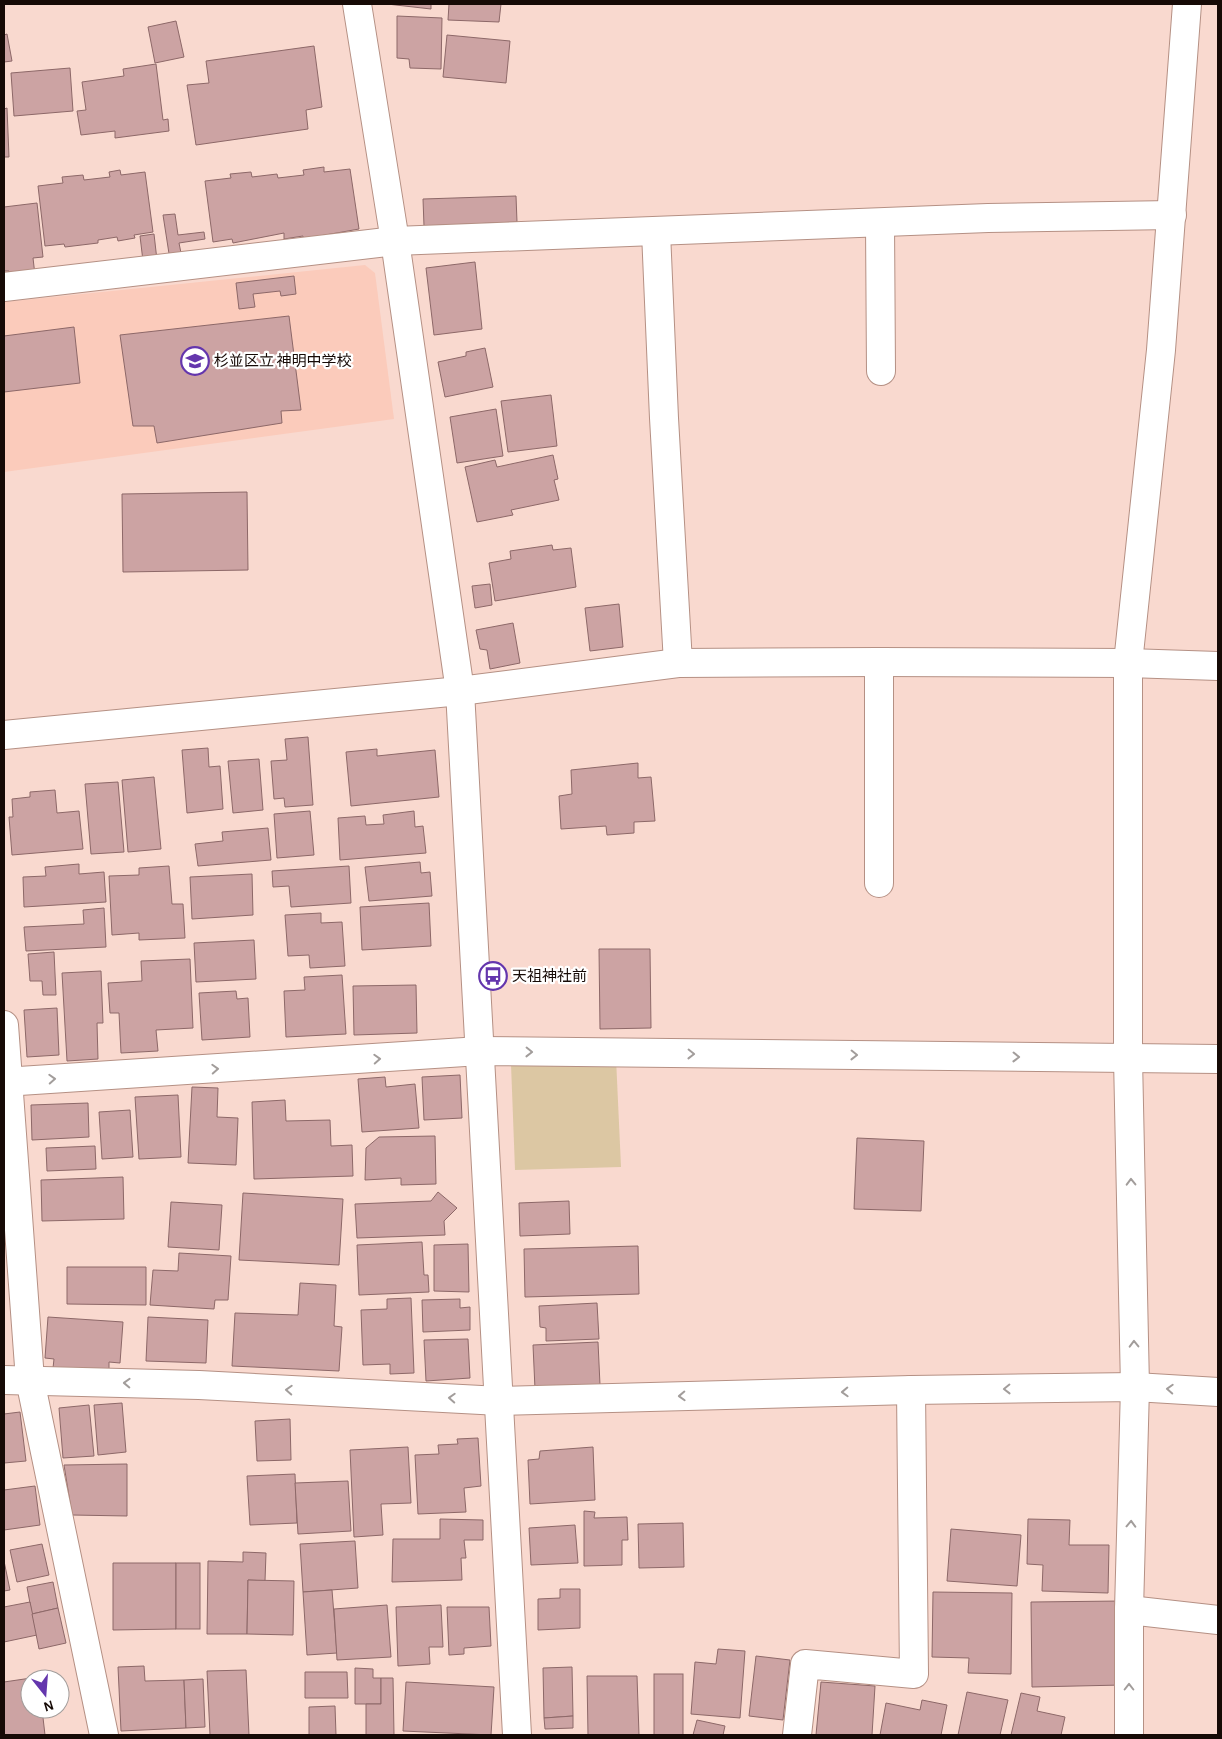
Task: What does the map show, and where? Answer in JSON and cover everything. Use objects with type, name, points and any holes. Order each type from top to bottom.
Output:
[{"type":"street","points":[[357,4],[395,242],[460,692],[517,1735]]},
{"type":"street","points":[[1129,1735],[1129,1610],[1135,1388],[1128,1058],[1128,663],[1161,350],[1187,4]]},
{"type":"street","points":[[4,287],[395,242],[988,218],[1172,215]]},
{"type":"street","points":[[880,223],[880,371]]},
{"type":"street","points":[[656,232],[678,663]]},
{"type":"street","points":[[879,662],[879,883]]},
{"type":"street","points":[[4,736],[460,692],[678,663],[1128,663],[1218,666]]},
{"type":"street","points":[[4,1025],[6,1081],[30,1380],[104,1735]]},
{"type":"street","points":[[6,1081],[480,1051],[1218,1059]]},
{"type":"street","points":[[4,1380],[198,1385],[500,1401],[911,1390],[1135,1388],[1218,1392]]},
{"type":"street","points":[[797,1735],[805,1664],[914,1674],[911,1390]]},
{"type":"street","points":[[1129,1610],[1218,1620]]},
{"type":"shaded area","name":"杉並区立 神明中学校","points":[[365,265],[375,273],[394,419],[4,472],[4,302]]},
{"type":"shaded area","points":[[616,1058],[621,1167],[515,1170],[511,1064]]},
{"type":"building","points":[[387,4],[431,4],[431,9]]},
{"type":"building","points":[[449,4],[501,4],[499,22],[448,20]]},
{"type":"building","points":[[397,16],[442,18],[441,69],[410,68],[409,59],[397,58]]},
{"type":"building","points":[[176,21],[184,57],[155,63],[148,27]]},
{"type":"building","points":[[7,34],[12,61],[4,62],[4,35]]},
{"type":"building","points":[[447,35],[510,41],[506,83],[443,77]]},
{"type":"building","points":[[314,46],[322,107],[306,110],[308,129],[196,145],[187,85],[209,83],[206,61]]},
{"type":"building","points":[[156,64],[163,120],[168,119],[169,131],[115,138],[115,131],[81,135],[77,111],[86,110],[82,82],[124,76],[123,69]]},
{"type":"building","points":[[70,68],[73,111],[14,116],[11,73]]},
{"type":"building","points":[[7,108],[9,157],[4,157],[4,109]]},
{"type":"building","points":[[324,167],[324,172],[350,169],[359,229],[303,239],[303,236],[284,239],[284,233],[233,243],[232,239],[213,242],[205,181],[231,178],[230,174],[251,172],[252,177],[277,174],[278,178],[304,175],[303,170]]},
{"type":"building","points":[[120,170],[121,175],[145,172],[153,232],[134,235],[135,238],[118,241],[117,237],[98,240],[98,243],[65,247],[64,244],[45,246],[38,186],[63,183],[62,177],[83,175],[84,180],[110,177],[109,172]]},
{"type":"building","points":[[516,196],[517,222],[424,226],[423,199]]},
{"type":"building","points":[[37,203],[43,257],[33,258],[35,275],[10,278],[9,271],[4,271],[4,207]]},
{"type":"building","points":[[175,214],[178,235],[204,232],[205,239],[179,243],[182,258],[170,260],[163,215]]},
{"type":"building","points":[[154,234],[157,260],[143,261],[140,236]]},
{"type":"building","points":[[475,262],[482,329],[434,335],[426,268]]},
{"type":"building","points":[[294,276],[296,294],[281,296],[280,291],[253,294],[255,307],[239,309],[236,283]]},
{"type":"building","points":[[289,316],[301,410],[281,411],[282,423],[157,443],[154,426],[133,426],[120,335]]},
{"type":"building","points":[[74,327],[80,383],[4,392],[4,336]]},
{"type":"building","points":[[485,348],[493,387],[445,397],[438,362],[466,356],[466,352]]},
{"type":"building","points":[[551,395],[557,446],[508,452],[501,401]]},
{"type":"building","points":[[496,409],[503,456],[457,463],[450,417]]},
{"type":"building","points":[[553,455],[558,479],[554,480],[559,500],[511,510],[513,515],[477,522],[465,467],[495,460],[497,467]]},
{"type":"building","points":[[247,492],[248,570],[123,572],[122,494]]},
{"type":"building","points":[[552,545],[553,550],[571,548],[576,587],[495,601],[489,563],[511,559],[510,551]]},
{"type":"building","points":[[490,584],[492,605],[475,608],[472,586]]},
{"type":"building","points":[[619,604],[623,647],[590,651],[585,608]]},
{"type":"building","points":[[513,623],[520,663],[490,669],[487,650],[480,649],[476,630]]},
{"type":"building","points":[[308,737],[313,805],[285,807],[284,798],[274,799],[271,761],[287,760],[285,739]]},
{"type":"building","points":[[208,748],[209,767],[220,766],[223,809],[187,813],[182,750]]},
{"type":"building","points":[[377,749],[377,756],[435,750],[439,797],[351,806],[346,752]]},
{"type":"building","points":[[259,759],[263,810],[233,813],[228,761]]},
{"type":"building","points":[[638,763],[638,778],[651,777],[655,821],[634,822],[634,833],[607,835],[606,826],[561,829],[559,796],[572,794],[571,770]]},
{"type":"building","points":[[154,777],[161,849],[128,852],[122,780]]},
{"type":"building","points":[[118,782],[124,852],[91,854],[85,784]]},
{"type":"building","points":[[55,790],[57,813],[79,811],[83,849],[12,855],[9,817],[13,817],[12,799],[30,797],[30,792]]},
{"type":"building","points":[[310,811],[314,855],[277,858],[274,814]]},
{"type":"building","points":[[414,811],[415,827],[423,826],[426,853],[340,860],[338,818],[365,816],[366,825],[384,824],[383,815]]},
{"type":"building","points":[[268,828],[271,860],[198,866],[195,844],[223,841],[222,832]]},
{"type":"building","points":[[420,862],[421,873],[430,872],[432,896],[369,901],[365,867]]},
{"type":"building","points":[[79,864],[79,874],[104,872],[106,902],[24,907],[23,877],[46,876],[45,867]]},
{"type":"building","points":[[169,866],[172,904],[183,904],[185,938],[139,940],[139,933],[112,935],[109,876],[139,875],[139,868]]},
{"type":"building","points":[[349,866],[351,903],[291,907],[289,886],[273,887],[272,871]]},
{"type":"building","points":[[252,874],[253,915],[192,919],[190,877]]},
{"type":"building","points":[[429,903],[431,946],[362,950],[360,907]]},
{"type":"building","points":[[104,908],[106,947],[26,951],[24,927],[84,924],[83,910]]},
{"type":"building","points":[[321,913],[321,923],[342,922],[345,966],[310,968],[309,955],[288,956],[285,915]]},
{"type":"building","points":[[254,940],[256,979],[196,982],[194,943]]},
{"type":"building","points":[[599,949],[650,949],[651,1028],[600,1029]]},
{"type":"building","points":[[54,952],[56,995],[43,995],[42,981],[30,981],[28,954]]},
{"type":"building","points":[[190,959],[193,1028],[156,1030],[158,1051],[121,1053],[119,1013],[110,1013],[108,983],[142,981],[141,961]]},
{"type":"building","points":[[101,971],[103,1023],[97,1023],[98,1059],[67,1061],[62,973]]},
{"type":"building","points":[[342,975],[346,1034],[286,1037],[284,991],[305,990],[304,977]]},
{"type":"building","points":[[416,985],[417,1033],[354,1035],[353,986]]},
{"type":"building","points":[[236,991],[237,999],[248,998],[250,1037],[202,1040],[199,993]]},
{"type":"building","points":[[57,1008],[59,1055],[27,1057],[24,1010]]},
{"type":"building","points":[[460,1075],[462,1118],[424,1120],[422,1077]]},
{"type":"building","points":[[385,1077],[386,1087],[415,1084],[419,1128],[362,1132],[358,1079]]},
{"type":"building","points":[[192,1087],[218,1088],[217,1117],[238,1118],[236,1165],[188,1163]]},
{"type":"building","points":[[178,1095],[181,1157],[139,1159],[135,1097]]},
{"type":"building","points":[[285,1100],[286,1121],[330,1120],[331,1146],[352,1145],[353,1176],[254,1179],[252,1102]]},
{"type":"building","points":[[88,1103],[89,1137],[32,1140],[31,1105]]},
{"type":"building","points":[[130,1110],[133,1157],[102,1159],[99,1112]]},
{"type":"building","points":[[435,1136],[436,1184],[401,1185],[401,1178],[365,1180],[366,1148],[379,1137]]},
{"type":"building","points":[[857,1138],[924,1141],[921,1211],[854,1209]]},
{"type":"building","points":[[95,1146],[96,1169],[47,1171],[46,1148]]},
{"type":"building","points":[[123,1177],[124,1219],[42,1221],[41,1180]]},
{"type":"building","points":[[438,1192],[457,1208],[444,1221],[445,1235],[357,1238],[355,1204],[431,1201]]},
{"type":"building","points":[[243,1193],[343,1199],[339,1265],[239,1260]]},
{"type":"building","points":[[569,1201],[570,1234],[520,1236],[519,1203]]},
{"type":"building","points":[[171,1202],[222,1205],[219,1250],[168,1247]]},
{"type":"building","points":[[422,1242],[424,1275],[428,1275],[429,1292],[359,1295],[357,1245]]},
{"type":"building","points":[[468,1244],[469,1292],[434,1291],[434,1245]]},
{"type":"building","points":[[638,1246],[639,1294],[525,1297],[524,1249]]},
{"type":"building","points":[[179,1253],[231,1256],[228,1300],[215,1300],[214,1309],[150,1305],[153,1270],[178,1271]]},
{"type":"building","points":[[67,1267],[146,1267],[146,1305],[67,1304]]},
{"type":"building","points":[[300,1283],[336,1285],[334,1326],[342,1327],[339,1371],[232,1366],[235,1313],[298,1315]]},
{"type":"building","points":[[411,1298],[414,1373],[390,1374],[390,1364],[363,1365],[361,1310],[387,1309],[387,1299]]},
{"type":"building","points":[[460,1299],[460,1308],[470,1307],[470,1330],[423,1332],[422,1300]]},
{"type":"building","points":[[597,1303],[599,1339],[546,1341],[546,1328],[540,1327],[539,1306]]},
{"type":"building","points":[[48,1317],[123,1322],[120,1363],[109,1362],[109,1372],[53,1368],[54,1359],[45,1358]]},
{"type":"building","points":[[148,1317],[208,1320],[206,1363],[146,1361]]},
{"type":"building","points":[[468,1339],[470,1378],[426,1381],[424,1340]]},
{"type":"building","points":[[598,1342],[600,1385],[535,1389],[533,1345]]},
{"type":"building","points":[[122,1403],[126,1452],[98,1455],[94,1405]]},
{"type":"building","points":[[89,1405],[94,1456],[63,1458],[59,1408]]},
{"type":"building","points":[[20,1412],[26,1461],[4,1463],[4,1414]]},
{"type":"building","points":[[290,1419],[291,1460],[257,1461],[255,1421]]},
{"type":"building","points":[[478,1438],[481,1486],[464,1488],[466,1512],[418,1514],[415,1455],[439,1454],[438,1445],[458,1444],[457,1439]]},
{"type":"building","points":[[408,1447],[411,1503],[381,1504],[383,1535],[354,1537],[350,1450]]},
{"type":"building","points":[[593,1447],[595,1500],[530,1504],[528,1460],[539,1459],[540,1451]]},
{"type":"building","points":[[127,1464],[127,1516],[72,1515],[64,1465]]},
{"type":"building","points":[[295,1474],[297,1523],[250,1525],[247,1476]]},
{"type":"building","points":[[348,1481],[351,1531],[298,1534],[295,1483]]},
{"type":"building","points":[[35,1486],[40,1525],[4,1530],[4,1490]]},
{"type":"building","points":[[584,1511],[595,1512],[594,1518],[627,1517],[628,1540],[622,1540],[622,1565],[584,1566]]},
{"type":"building","points":[[440,1519],[483,1520],[483,1540],[464,1540],[466,1558],[461,1558],[462,1580],[392,1582],[393,1539],[440,1539]]},
{"type":"building","points":[[1028,1519],[1070,1520],[1069,1545],[1109,1545],[1108,1593],[1042,1591],[1043,1565],[1027,1564]]},
{"type":"building","points":[[683,1523],[684,1567],[639,1568],[638,1524]]},
{"type":"building","points":[[575,1525],[578,1563],[531,1565],[529,1528]]},
{"type":"building","points":[[951,1529],[1021,1535],[1017,1586],[947,1581]]},
{"type":"building","points":[[355,1541],[358,1588],[303,1592],[300,1544]]},
{"type":"building","points":[[42,1544],[49,1575],[17,1582],[10,1550]]},
{"type":"building","points":[[243,1552],[266,1553],[265,1581],[248,1580],[247,1634],[207,1634],[208,1561],[243,1562]]},
{"type":"building","points":[[4,1561],[10,1590],[4,1591]]},
{"type":"building","points":[[113,1563],[176,1563],[176,1629],[113,1630]]},
{"type":"building","points":[[176,1563],[200,1563],[200,1629],[176,1629]]},
{"type":"building","points":[[248,1580],[294,1581],[293,1635],[247,1634]]},
{"type":"building","points":[[53,1582],[58,1608],[32,1614],[27,1587]]},
{"type":"building","points":[[560,1589],[580,1589],[580,1628],[538,1630],[538,1599],[560,1598]]},
{"type":"building","points":[[332,1590],[337,1653],[307,1655],[303,1592]]},
{"type":"building","points":[[933,1592],[1012,1593],[1011,1674],[968,1673],[969,1658],[932,1657]]},
{"type":"building","points":[[1121,1601],[1122,1685],[1032,1687],[1031,1602]]},
{"type":"building","points":[[30,1602],[37,1635],[4,1642],[4,1607]]},
{"type":"building","points":[[387,1605],[391,1657],[337,1660],[334,1609]]},
{"type":"building","points":[[441,1605],[443,1647],[429,1647],[430,1664],[398,1666],[396,1607]]},
{"type":"building","points":[[447,1607],[489,1607],[491,1646],[464,1648],[464,1654],[449,1655]]},
{"type":"building","points":[[58,1608],[66,1643],[39,1649],[32,1614]]},
{"type":"building","points":[[718,1649],[745,1651],[740,1718],[691,1714],[695,1662],[716,1664]]},
{"type":"building","points":[[756,1656],[790,1660],[783,1720],[749,1716]]},
{"type":"building","points":[[144,1666],[145,1681],[184,1680],[186,1728],[121,1731],[118,1667]]},
{"type":"building","points":[[572,1667],[573,1716],[544,1718],[543,1668]]},
{"type":"building","points":[[355,1668],[373,1669],[373,1678],[381,1678],[381,1704],[355,1704]]},
{"type":"building","points":[[246,1670],[249,1735],[210,1735],[207,1671]]},
{"type":"building","points":[[305,1672],[347,1672],[348,1698],[305,1698]]},
{"type":"building","points":[[654,1674],[683,1674],[683,1735],[654,1735]]},
{"type":"building","points":[[587,1676],[637,1676],[639,1735],[588,1735]]},
{"type":"building","points":[[381,1678],[393,1678],[394,1735],[366,1735],[366,1704],[381,1704]]},
{"type":"building","points":[[203,1679],[205,1727],[186,1728],[184,1680]]},
{"type":"building","points":[[20,1680],[20,1719],[43,1719],[45,1735],[4,1735],[4,1682]]},
{"type":"building","points":[[406,1682],[494,1687],[491,1735],[403,1731]]},
{"type":"building","points":[[821,1682],[875,1686],[872,1735],[816,1735]]},
{"type":"building","points":[[967,1692],[1008,1700],[1000,1735],[958,1735]]},
{"type":"building","points":[[1021,1693],[1040,1697],[1037,1711],[1065,1717],[1061,1735],[1011,1735]]},
{"type":"building","points":[[922,1700],[947,1705],[941,1735],[880,1735],[886,1703],[920,1710]]},
{"type":"building","points":[[335,1706],[336,1735],[309,1735],[309,1707]]},
{"type":"building","points":[[573,1716],[573,1728],[545,1729],[544,1718]]},
{"type":"building","points":[[697,1720],[725,1726],[723,1735],[693,1735]]},
{"type":"place","name":"杉並区立 神明中学校","points":[[195,361]]},
{"type":"place","name":"天祖神社前","points":[[493,976]]}]
